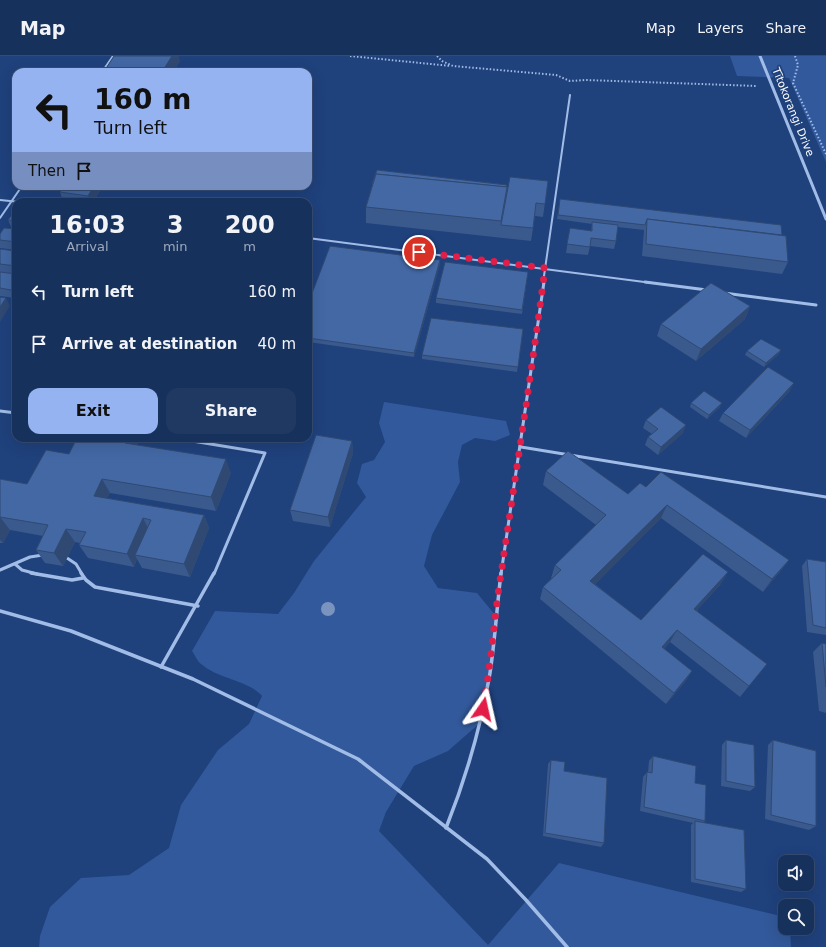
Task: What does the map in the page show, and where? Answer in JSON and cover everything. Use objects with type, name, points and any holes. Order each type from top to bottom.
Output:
[{"type":"street","name":"Tītokorangi Drive","points":[[760,56],[826,219]]},
{"type":"lane","points":[[105,68],[113,56]]},
{"type":"lane","points":[[446,828],[466,776],[481,722],[490,672],[500,576],[520,447],[570,95]]},
{"type":"lane","points":[[0,200],[11,201],[0,218]]},
{"type":"lane","points":[[312,239],[708,290]]},
{"type":"lane","points":[[723,292],[816,305]]},
{"type":"lane","points":[[0,411],[12,413]]},
{"type":"lane","points":[[161,667],[198,606],[231,537],[264,453],[198,442]]},
{"type":"lane","points":[[520,447],[826,497]]},
{"type":"lane","points":[[0,570],[30,557],[49,554]]},
{"type":"lane","points":[[67,558],[75,562],[83,578],[95,587],[198,606]]},
{"type":"lane","points":[[15,564],[27,572],[72,580],[83,578]]},
{"type":"lane","points":[[0,611],[70,631],[193,679],[358,759],[487,859],[526,900],[567,947]]},
{"type":"path","points":[[350,56],[556,75],[570,81],[586,80],[738,86]]},
{"type":"path","points":[[437,56],[442,61],[454,66]]},
{"type":"path","points":[[794,56],[798,65],[793,83],[826,154]]},
{"type":"shaded area","points":[[730,56],[826,56],[826,162],[789,78],[737,76]]},
{"type":"shaded area","points":[[384,402],[506,421],[510,435],[495,441],[475,438],[462,445],[458,462],[460,482],[432,535],[424,566],[438,588],[477,593],[496,616],[490,672],[481,722],[448,751],[414,766],[386,812],[379,831],[488,945],[559,863],[778,915],[778,935],[790,935],[791,947],[39,947],[40,936],[50,907],[81,878],[129,875],[169,848],[181,805],[218,750],[249,724],[262,696],[249,686],[208,669],[197,660],[192,651],[215,611],[278,614],[294,593],[314,561],[366,497],[357,483],[362,464],[374,460],[385,442],[379,423]]},
{"type":"building","points":[[114,56],[172,56],[164,68],[106,68]]},
{"type":"building","points":[[377,170],[507,185],[506,187],[376,174],[372,184]]},
{"type":"building","points":[[376,174],[507,187],[501,221],[366,207]]},
{"type":"building","points":[[510,177],[548,181],[545,204],[536,203],[533,228],[501,225]]},
{"type":"building","points":[[61,190],[92,190],[88,196],[60,192]]},
{"type":"building","points":[[560,199],[781,225],[782,235],[647,219],[645,225],[558,215]]},
{"type":"building","points":[[12,214],[12,220],[8,220]]},
{"type":"building","points":[[647,219],[786,236],[788,262],[646,244]]},
{"type":"building","points":[[592,222],[618,225],[616,241],[591,238],[590,247],[567,244],[570,228],[592,231]]},
{"type":"building","points":[[4,228],[12,229],[12,242],[0,240],[0,234]]},
{"type":"building","points":[[330,246],[440,260],[414,353],[312,339],[312,293]]},
{"type":"building","points":[[0,249],[12,250],[12,266],[0,264]]},
{"type":"building","points":[[445,262],[528,272],[522,310],[436,298]]},
{"type":"building","points":[[0,272],[12,274],[11,290],[0,288]]},
{"type":"building","points":[[711,283],[750,306],[701,349],[661,324]]},
{"type":"building","points":[[0,297],[6,298],[0,307]]},
{"type":"building","points":[[431,318],[523,329],[518,367],[422,355]]},
{"type":"building","points":[[761,339],[781,350],[766,363],[747,351]]},
{"type":"building","points":[[768,367],[794,383],[750,430],[723,413]]},
{"type":"building","points":[[704,391],[722,403],[709,415],[691,403]]},
{"type":"building","points":[[661,407],[686,425],[661,447],[648,437],[658,429],[646,420]]},
{"type":"building","points":[[316,435],[352,441],[328,517],[290,510]]},
{"type":"building","points":[[75,442],[125,442],[226,459],[211,497],[102,479],[94,496],[204,515],[184,564],[135,555],[151,520],[143,518],[127,554],[79,545],[86,532],[66,529],[54,553],[36,550],[48,525],[0,517],[0,479],[27,484],[46,450],[69,454]]},
{"type":"building","points":[[568,451],[628,494],[640,483],[646,487],[661,472],[789,560],[772,579],[667,505],[590,581],[641,620],[703,554],[728,572],[694,609],[767,664],[749,686],[677,630],[662,647],[692,671],[674,693],[543,587],[561,570],[555,565],[606,515],[546,471]]},
{"type":"building","points":[[807,559],[826,562],[826,628],[813,625]]},
{"type":"building","points":[[822,643],[826,644],[826,687]]},
{"type":"building","points":[[726,740],[754,745],[755,787],[726,781]]},
{"type":"building","points":[[773,740],[816,751],[816,826],[771,815]]},
{"type":"building","points":[[653,756],[696,766],[695,783],[706,785],[705,821],[644,807],[647,772],[652,773]]},
{"type":"building","points":[[551,760],[565,762],[564,771],[607,778],[604,843],[545,833]]},
{"type":"building","points":[[695,821],[744,830],[746,889],[695,879]]},
{"type":"route","points":[[419,252],[545,268],[524,424],[500,576],[490,672],[483,709]]}]
